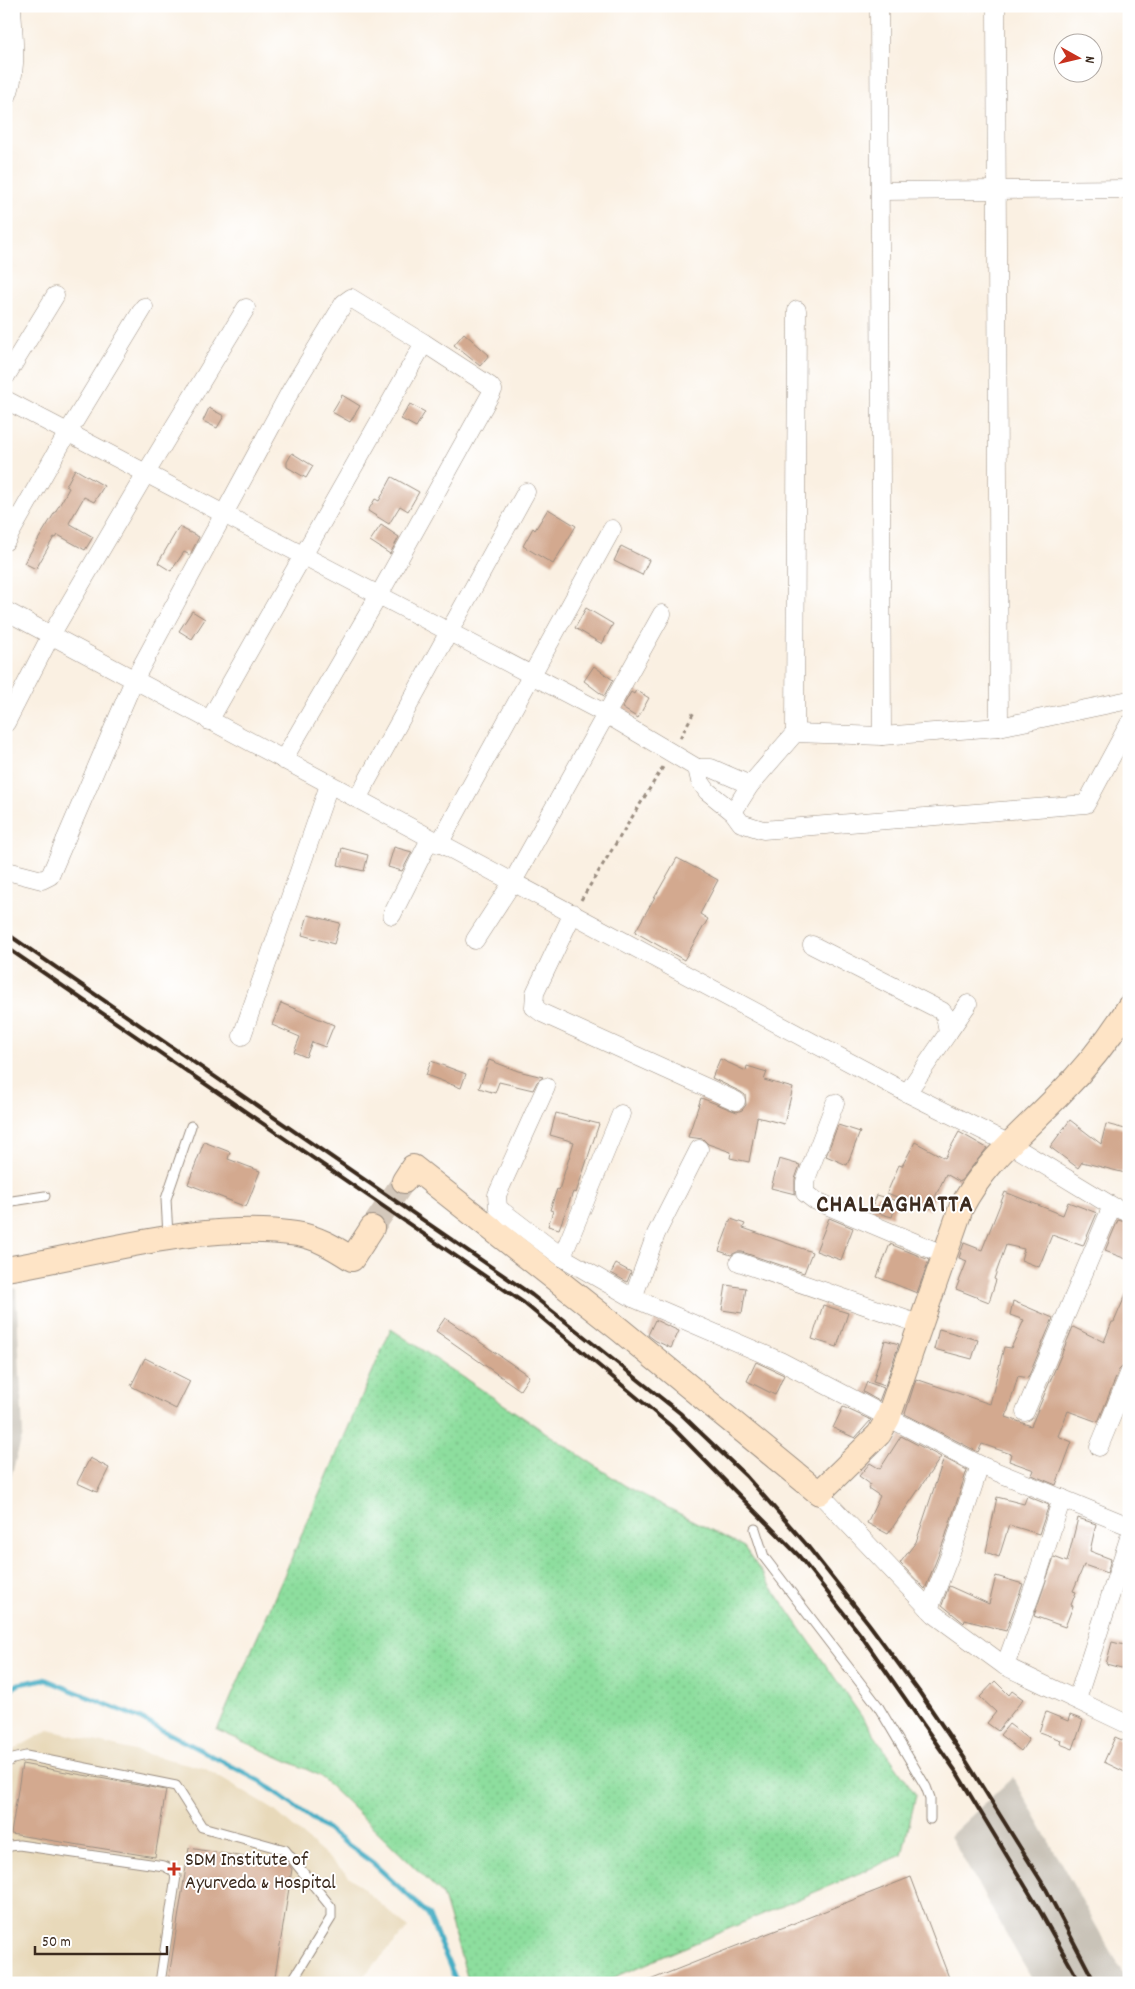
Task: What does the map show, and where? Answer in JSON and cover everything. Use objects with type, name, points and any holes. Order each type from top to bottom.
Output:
[{"type":"street","points":[[6,99],[11,88],[14,46],[12,6]]},
{"type":"street","points":[[879,6],[882,736]]},
{"type":"street","points":[[996,6],[999,727]]},
{"type":"street","points":[[880,191],[1129,190]]},
{"type":"street","points":[[6,376],[54,296]]},
{"type":"street","points":[[11,872],[42,880],[50,876],[134,680],[292,390],[344,303],[351,298],[424,343],[490,386],[493,390],[379,595],[283,760]]},
{"type":"street","points":[[6,540],[144,306]]},
{"type":"street","points":[[6,723],[51,635],[246,308]]},
{"type":"street","points":[[733,812],[750,785],[795,734],[797,310]]},
{"type":"street","points":[[210,721],[302,555],[424,343]]},
{"type":"street","points":[[6,400],[606,714],[697,768],[711,768],[750,785]]},
{"type":"street","points":[[357,800],[526,492]]},
{"type":"street","points":[[392,915],[532,676],[612,529]]},
{"type":"street","points":[[6,611],[512,883],[573,913],[908,1093],[1008,1143],[1112,1206],[1129,1213]]},
{"type":"street","points":[[475,940],[512,883],[662,614]]},
{"type":"street","points":[[795,734],[882,736],[999,727],[1129,700]]},
{"type":"street","points":[[697,768],[700,782],[733,812],[741,823],[763,830],[1086,804],[1129,724]]},
{"type":"street","points":[[242,1036],[329,785]]},
{"type":"street","points":[[573,913],[535,993],[534,1007],[542,1013],[736,1101]]},
{"type":"street","points":[[812,945],[942,1011],[945,1016],[948,1033]]},
{"type":"street","points":[[908,1093],[968,1004]]},
{"type":"street","points":[[819,1493],[879,1434],[888,1418],[922,1325],[961,1208],[976,1180],[1008,1143],[1122,1031],[1129,1007]]},
{"type":"street","points":[[546,1087],[497,1195],[498,1208],[562,1257],[633,1298],[780,1361],[980,1465],[1129,1526]]},
{"type":"street","points":[[835,1103],[805,1182],[805,1194],[814,1200],[945,1255]]},
{"type":"street","points":[[562,1257],[621,1114]]},
{"type":"street","points":[[633,1298],[656,1234],[699,1149]]},
{"type":"street","points":[[404,1181],[413,1167],[633,1340],[819,1493],[929,1609],[1005,1666],[1129,1725]]},
{"type":"street","points":[[1025,1412],[1112,1206]]},
{"type":"street","points":[[6,1269],[168,1238],[234,1230],[298,1234],[332,1245],[352,1259],[372,1228]]},
{"type":"street","points":[[739,1262],[922,1325]]},
{"type":"street","points":[[1098,1447],[1129,1374]]},
{"type":"street","points":[[929,1609],[955,1542],[980,1465]]},
{"type":"street","points":[[1005,1666],[1036,1580],[1062,1498]]},
{"type":"street","points":[[1077,1699],[1129,1538]]},
{"type":"lane","points":[[168,1238],[166,1198],[191,1126]]},
{"type":"lane","points":[[6,1202],[45,1196]]},
{"type":"lane","points":[[755,1529],[764,1556],[776,1574],[878,1706],[926,1787],[930,1798],[930,1819]]},
{"type":"lane","points":[[6,1762],[26,1756],[176,1786],[202,1827],[285,1850],[331,1907],[332,1912],[331,1918],[292,1983]]},
{"type":"lane","points":[[6,1849],[10,1846],[18,1845],[164,1866],[172,1870],[176,1876],[160,1983]]},
{"type":"path","points":[[573,913],[672,753],[695,710]]},
{"type":"shaded area","points":[[16,1288],[23,1434],[6,1494],[6,1289]]},
{"type":"shaded area","name":"SDM Institute of Ayurveda & Hospital","points":[[49,1730],[204,1768],[274,1810],[408,1928],[357,1983],[6,1983],[6,1754]]},
{"type":"shaded area","points":[[1013,1777],[1128,1983],[1034,1983],[950,1836]]},
{"type":"green space","points":[[391,1329],[624,1485],[744,1547],[916,1795],[902,1855],[601,1983],[469,1983],[442,1894],[319,1775],[217,1730]]},
{"type":"building","points":[[464,333],[489,355],[480,366],[454,345]]},
{"type":"building","points":[[342,395],[360,406],[350,422],[332,412]]},
{"type":"building","points":[[410,404],[425,412],[416,427],[401,419]]},
{"type":"building","points":[[209,408],[224,416],[217,428],[203,421]]},
{"type":"building","points":[[292,453],[313,466],[306,478],[287,467],[287,462]]},
{"type":"building","points":[[75,469],[104,486],[94,502],[84,497],[69,523],[93,537],[85,550],[58,535],[56,538],[54,537],[36,569],[24,563],[69,488],[66,486]]},
{"type":"building","points":[[392,477],[419,492],[408,511],[400,506],[389,524],[368,511],[375,499],[379,501]]},
{"type":"building","points":[[548,509],[576,526],[553,564],[523,546],[533,528],[535,530]]},
{"type":"building","points":[[381,525],[399,537],[390,554],[370,541]]},
{"type":"building","points":[[179,527],[199,537],[190,555],[184,552],[171,571],[158,563]]},
{"type":"building","points":[[621,546],[649,560],[642,575],[614,561]]},
{"type":"building","points":[[586,608],[613,624],[602,644],[575,628]]},
{"type":"building","points":[[192,611],[205,619],[192,639],[179,631]]},
{"type":"building","points":[[594,666],[613,680],[604,696],[584,681]]},
{"type":"building","points":[[636,690],[649,698],[638,718],[622,708],[631,692],[634,694]]},
{"type":"building","points":[[394,847],[412,852],[402,871],[388,867]]},
{"type":"building","points":[[342,848],[368,855],[364,871],[338,865]]},
{"type":"building","points":[[677,858],[718,880],[700,914],[708,919],[684,960],[635,932]]},
{"type":"building","points":[[308,915],[340,923],[334,944],[302,935]]},
{"type":"building","points":[[281,1003],[334,1025],[325,1047],[312,1042],[306,1057],[294,1052],[300,1037],[272,1025]]},
{"type":"building","points":[[720,1059],[746,1071],[747,1066],[767,1072],[764,1080],[793,1088],[784,1124],[757,1117],[749,1162],[730,1158],[731,1152],[708,1144],[703,1139],[688,1137],[701,1098],[737,1112],[746,1105],[745,1095],[712,1078]]},
{"type":"building","points":[[489,1060],[518,1071],[543,1077],[537,1082],[533,1090],[499,1082],[495,1093],[479,1088]]},
{"type":"building","points":[[431,1061],[466,1074],[461,1088],[426,1075]]},
{"type":"building","points":[[556,1113],[599,1124],[576,1193],[573,1192],[559,1229],[548,1226],[553,1211],[550,1210],[557,1189],[559,1190],[574,1142],[550,1135]]},
{"type":"building","points":[[1070,1120],[1101,1144],[1106,1124],[1129,1130],[1129,1174],[1082,1162],[1078,1168],[1050,1147]]},
{"type":"building","points":[[838,1125],[860,1132],[847,1165],[826,1156]]},
{"type":"building","points":[[959,1132],[987,1148],[960,1182],[946,1174],[929,1210],[887,1193],[899,1165],[902,1166],[915,1142],[945,1158]]},
{"type":"building","points":[[204,1142],[230,1152],[228,1159],[260,1171],[246,1207],[188,1184]]},
{"type":"building","points":[[779,1159],[800,1165],[795,1179],[795,1194],[771,1188]]},
{"type":"building","points":[[1005,1192],[1063,1215],[1068,1202],[1097,1213],[1083,1246],[1052,1235],[1039,1267],[1021,1260],[1024,1249],[1006,1245],[994,1279],[996,1280],[989,1302],[956,1289],[967,1261],[959,1258],[964,1243],[982,1250]]},
{"type":"building","points":[[877,1195],[897,1201],[892,1217],[871,1211]]},
{"type":"building","points":[[829,1218],[853,1228],[841,1260],[816,1251]]},
{"type":"building","points":[[731,1219],[745,1224],[743,1228],[812,1252],[804,1273],[742,1252],[731,1255],[719,1251]]},
{"type":"building","points":[[1118,1220],[1129,1223],[1129,1260],[1105,1251]]},
{"type":"building","points":[[890,1244],[929,1260],[917,1293],[877,1277]]},
{"type":"building","points":[[616,1264],[631,1272],[627,1282],[611,1273]]},
{"type":"building","points":[[726,1285],[746,1288],[742,1313],[722,1310]]},
{"type":"building","points":[[1129,1287],[1129,1360],[1119,1370],[1098,1422],[1068,1411],[1058,1436],[1072,1442],[1056,1485],[1032,1475],[1034,1470],[1009,1461],[1011,1454],[982,1444],[978,1452],[905,1414],[916,1379],[990,1404],[1004,1347],[1011,1348],[1024,1320],[1010,1315],[1013,1301],[1053,1318],[1028,1378],[1018,1376],[1006,1417],[1031,1426],[1073,1327],[1104,1342]]},
{"type":"building","points":[[823,1305],[848,1313],[837,1347],[812,1339]]},
{"type":"building","points":[[445,1318],[529,1376],[520,1390],[436,1331]]},
{"type":"building","points":[[655,1320],[679,1331],[671,1348],[648,1335]]},
{"type":"building","points":[[939,1329],[978,1340],[972,1359],[934,1349]]},
{"type":"building","points":[[885,1340],[899,1344],[885,1386],[873,1382]]},
{"type":"building","points":[[145,1358],[190,1381],[176,1409],[131,1386]]},
{"type":"building","points":[[756,1362],[784,1375],[775,1395],[747,1381]]},
{"type":"building","points":[[867,1382],[884,1388],[879,1401],[863,1392]]},
{"type":"building","points":[[843,1407],[871,1420],[855,1438],[833,1428]]},
{"type":"building","points":[[901,1436],[941,1457],[888,1534],[867,1523],[880,1496],[868,1488],[870,1484],[859,1476],[870,1463],[880,1469]]},
{"type":"building","points":[[90,1458],[109,1468],[97,1492],[77,1483]]},
{"type":"building","points":[[944,1458],[967,1470],[945,1538],[925,1589],[900,1563],[916,1542]]},
{"type":"building","points":[[1027,1496],[1049,1505],[1039,1534],[1009,1525],[999,1557],[986,1552],[997,1497],[1024,1504]]},
{"type":"building","points":[[1078,1518],[1096,1524],[1090,1551],[1111,1559],[1107,1573],[1084,1565],[1073,1591],[1076,1592],[1071,1605],[1073,1606],[1065,1627],[1034,1616],[1054,1557],[1067,1562]]},
{"type":"building","points":[[996,1576],[1023,1584],[1006,1631],[965,1620],[964,1623],[942,1605],[949,1586],[989,1604]]},
{"type":"building","points":[[1112,1642],[1129,1646],[1129,1670],[1106,1664]]},
{"type":"building","points":[[995,1681],[1009,1695],[1012,1691],[1023,1699],[998,1731],[987,1723],[996,1712],[980,1697]]},
{"type":"building","points":[[1046,1712],[1068,1721],[1070,1715],[1083,1720],[1073,1749],[1060,1744],[1061,1740],[1039,1732]]},
{"type":"building","points":[[1009,1724],[1029,1739],[1021,1751],[1000,1735]]},
{"type":"building","points":[[1115,1737],[1129,1743],[1129,1774],[1104,1762]]},
{"type":"building","points":[[22,1764],[166,1790],[155,1857],[11,1834]]},
{"type":"building","points":[[189,1848],[288,1864],[292,1869],[274,1983],[168,1983]]},
{"type":"building","points":[[911,1877],[951,1983],[645,1983],[645,1982]]},
{"type":"waterway","points":[[6,1692],[19,1684],[44,1679],[137,1717],[260,1781],[373,1863],[428,1914],[457,1983]]},
{"type":"tunnel","points":[[372,1228],[404,1181]]},
{"type":"railway","points":[[6,933],[532,1295],[680,1413],[746,1476],[806,1544],[920,1693],[965,1759],[1046,1889],[1095,1983]]},
{"type":"railway","points":[[6,947],[524,1303],[671,1426],[799,1556],[860,1634],[957,1773],[1036,1904],[1080,1983]]},
{"type":"place","name":"SDM Institute of Ayurveda & Hospital","points":[[174,1869]]},
{"type":"district","name":"CHALLAGHATTA","points":[[895,1202]]}]
